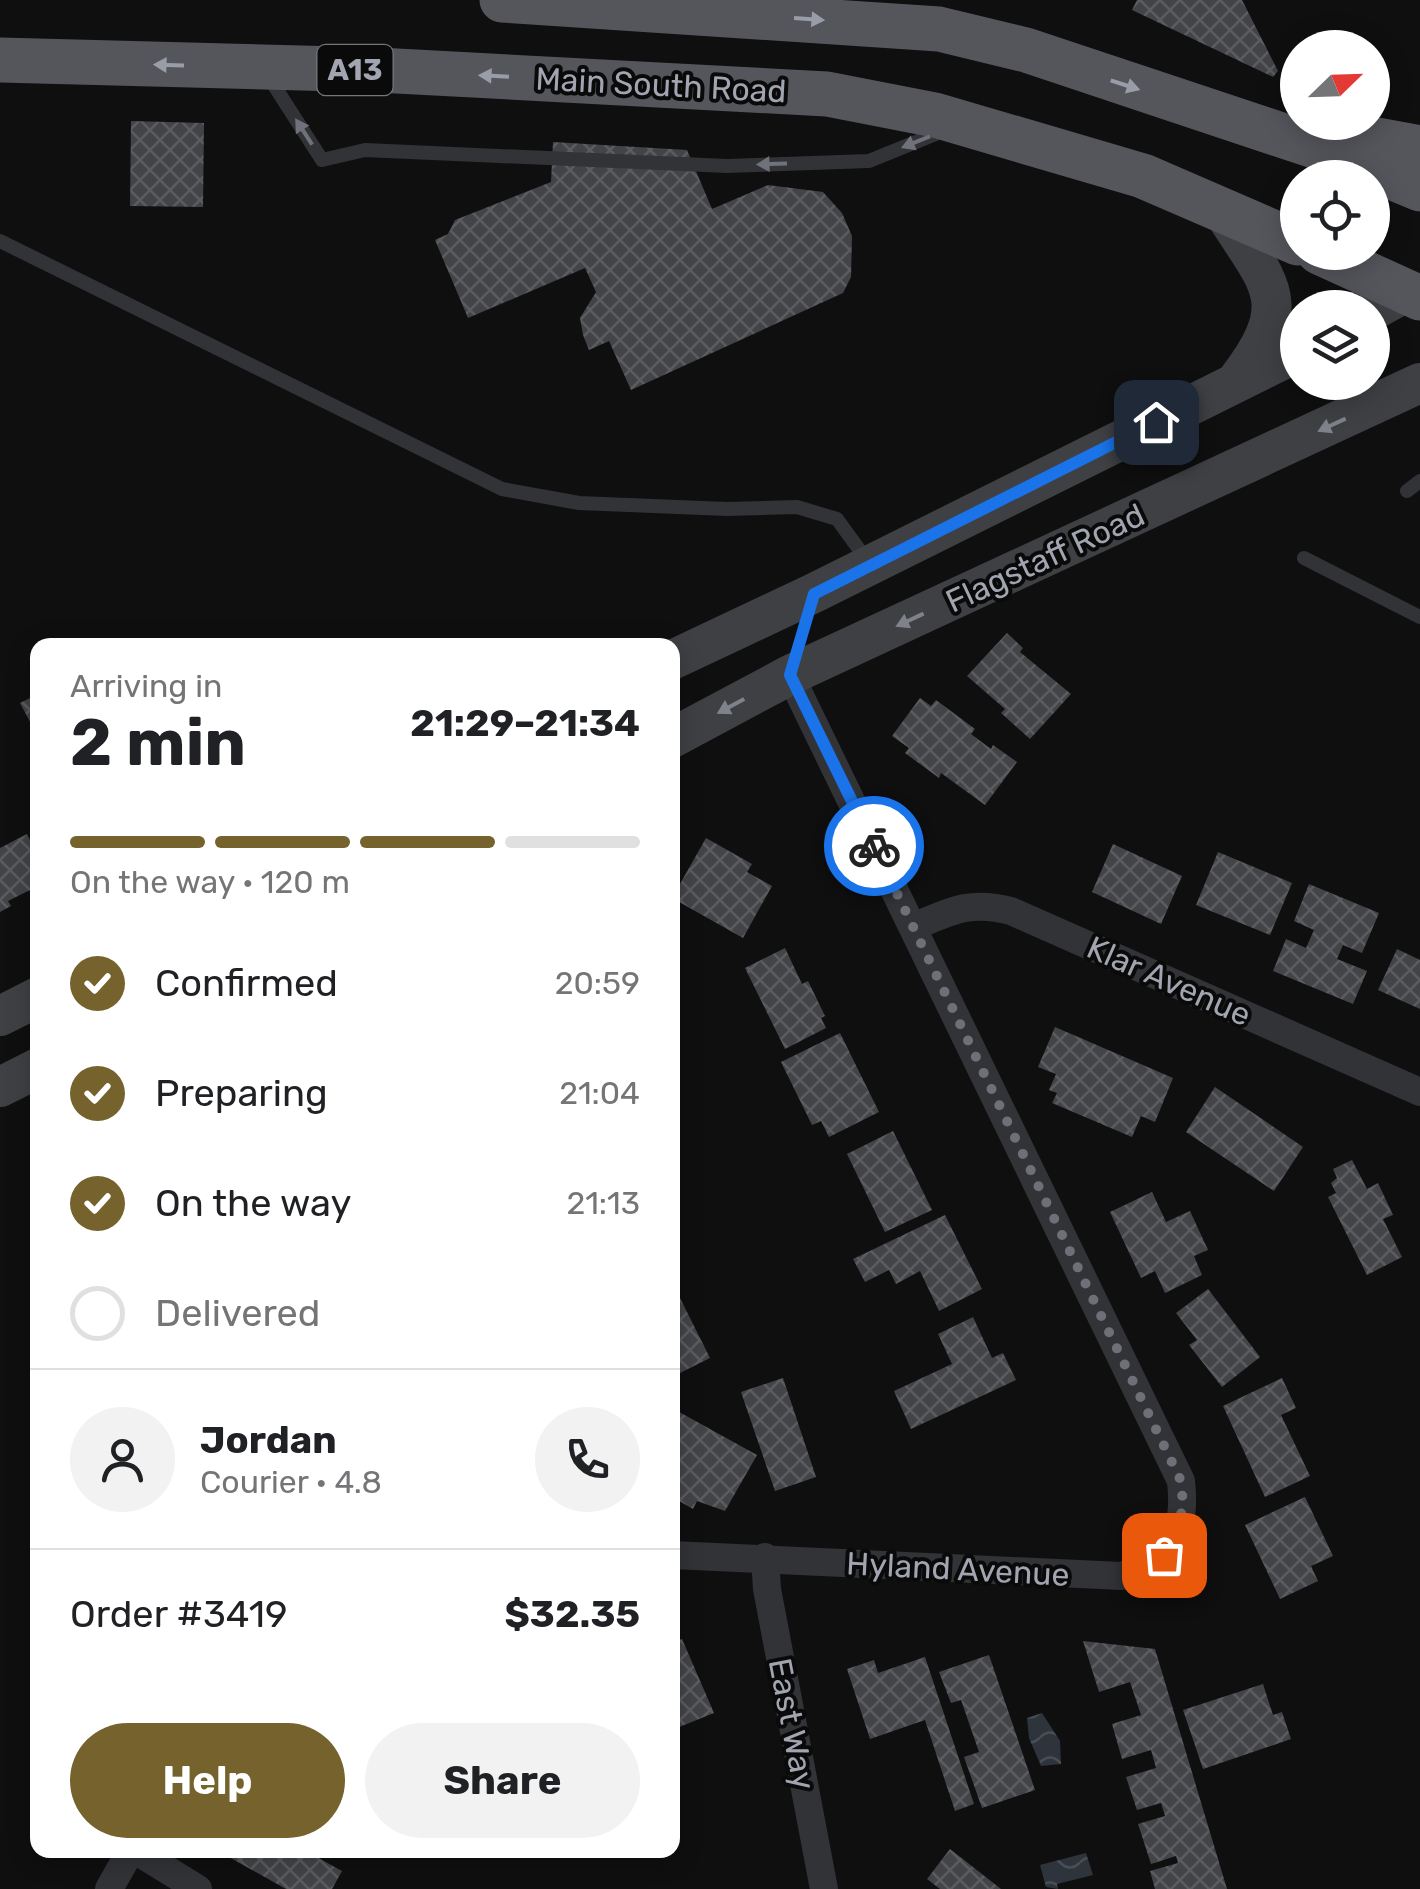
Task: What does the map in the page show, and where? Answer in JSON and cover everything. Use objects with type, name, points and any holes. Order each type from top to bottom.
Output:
[{"type":"highway","points":[[502,0],[939,29],[1026,50],[1323,149],[1420,189]]},
{"type":"highway","name":"Main South Road","points":[[4,63],[262,67],[827,94],[964,122],[1143,176],[1280,235]]},
{"type":"highway","points":[[1276,134],[1320,130],[1420,148]]},
{"type":"highway","points":[[1349,270],[1400,300]]},
{"type":"main road","points":[[1223,211],[1266,278],[1272,304],[1267,337],[1236,382]]},
{"type":"main road","points":[[680,656],[814,594],[1280,361]]},
{"type":"main road","name":"Flagstaff Road","points":[[680,734],[790,675],[1420,383]]},
{"type":"main road","points":[[710,642],[790,675],[814,594]]},
{"type":"main road","points":[[0,1016],[30,1001]]},
{"type":"main road","points":[[0,1087],[30,1072]]},
{"type":"street","name":"Hyland Avenue","points":[[680,1555],[1122,1576],[1164,1555],[1178,1533],[1184,1508],[1181,1481],[790,675]]},
{"type":"street","name":"Klar Avenue","points":[[913,927],[956,908],[987,904],[1011,911],[1420,1092]]},
{"type":"street","name":"East Way","points":[[765,1558],[767,1590],[824,1889]]},
{"type":"street","points":[[109,1889],[128,1858]]},
{"type":"street","points":[[146,1858],[198,1889]]},
{"type":"lane","points":[[262,67],[322,160],[365,150],[727,166],[869,161],[964,122]]},
{"type":"lane","points":[[0,240],[502,490],[579,503],[727,509],[797,507],[837,519],[869,564]]},
{"type":"lane","points":[[1407,491],[1420,481]]},
{"type":"lane","points":[[1304,558],[1420,617]]},
{"type":"water","points":[[1042,1713],[1060,1741],[1061,1764],[1041,1766],[1029,1738],[1027,1718]]},
{"type":"water","points":[[1086,1853],[1093,1875],[1057,1884],[1058,1889],[1046,1887],[1040,1865]]},
{"type":"building","points":[[1137,0],[1242,0],[1278,71],[1273,77],[1132,10]]},
{"type":"building","points":[[131,121],[204,123],[203,207],[130,206]]},
{"type":"building","points":[[553,142],[687,150],[712,209],[768,185],[823,192],[842,213],[852,236],[851,277],[843,293],[631,390],[609,341],[589,350],[583,335],[580,318],[596,292],[585,268],[468,318],[435,240],[448,234],[455,220],[551,182]]},
{"type":"building","points":[[1007,633],[1023,648],[1020,652],[1071,694],[1030,739],[1001,713],[1005,709],[967,676]]},
{"type":"building","points":[[30,698],[30,722],[20,703]]},
{"type":"building","points":[[920,698],[931,706],[936,700],[975,729],[971,734],[1017,762],[985,805],[905,753],[909,748],[892,736]]},
{"type":"building","points":[[27,834],[30,840],[30,890],[8,901],[11,906],[0,912],[0,848]]},
{"type":"building","points":[[706,838],[752,864],[747,872],[772,886],[743,938],[680,903],[680,884]]},
{"type":"building","points":[[1113,844],[1182,876],[1161,924],[1092,892]]},
{"type":"building","points":[[1218,852],[1292,883],[1270,935],[1196,905]]},
{"type":"building","points":[[1309,884],[1379,913],[1362,953],[1343,945],[1337,959],[1367,971],[1353,1004],[1273,971],[1286,939],[1306,948],[1314,930],[1294,921]]},
{"type":"building","points":[[785,948],[802,984],[808,981],[825,1016],[821,1018],[826,1028],[785,1049],[745,968]]},
{"type":"building","points":[[1397,949],[1420,960],[1420,1009],[1378,990]]},
{"type":"building","points":[[1055,1027],[1173,1078],[1155,1122],[1141,1116],[1132,1137],[1052,1103],[1057,1093],[1049,1090],[1056,1074],[1038,1067]]},
{"type":"building","points":[[840,1033],[879,1112],[829,1137],[821,1121],[812,1125],[781,1062]]},
{"type":"building","points":[[1215,1087],[1303,1147],[1274,1191],[1186,1132]]},
{"type":"building","points":[[893,1131],[932,1210],[885,1232],[847,1154]]},
{"type":"building","points":[[1352,1160],[1367,1189],[1378,1183],[1393,1215],[1383,1219],[1402,1257],[1367,1275],[1328,1197],[1336,1193],[1331,1183],[1337,1178],[1333,1169]]},
{"type":"building","points":[[1152,1192],[1166,1222],[1190,1211],[1208,1250],[1194,1256],[1202,1275],[1165,1293],[1155,1271],[1141,1278],[1110,1212]]},
{"type":"building","points":[[945,1215],[982,1289],[939,1311],[920,1271],[896,1284],[889,1270],[865,1282],[853,1259]]},
{"type":"building","points":[[1208,1289],[1260,1357],[1222,1387],[1189,1345],[1197,1340],[1176,1313]]},
{"type":"building","points":[[680,1298],[710,1358],[680,1373]]},
{"type":"building","points":[[973,1317],[992,1358],[1003,1353],[1016,1380],[911,1429],[894,1391],[952,1364],[938,1334]]},
{"type":"building","points":[[783,1378],[816,1477],[775,1491],[741,1392]]},
{"type":"building","points":[[1282,1378],[1296,1408],[1281,1415],[1310,1476],[1265,1497],[1223,1406]]},
{"type":"building","points":[[680,1412],[757,1455],[725,1511],[697,1501],[693,1509],[680,1502]]},
{"type":"building","points":[[1305,1497],[1333,1556],[1311,1566],[1318,1581],[1280,1599],[1245,1525]]},
{"type":"building","points":[[680,1640],[714,1713],[680,1727]]},
{"type":"building","points":[[1083,1641],[1155,1649],[1227,1889],[1155,1889],[1150,1871],[1178,1863],[1176,1856],[1151,1864],[1138,1824],[1165,1816],[1161,1803],[1137,1810],[1126,1777],[1156,1768],[1151,1750],[1122,1759],[1112,1724],[1141,1715],[1130,1682],[1099,1692]]},
{"type":"building","points":[[989,1655],[1035,1790],[982,1808],[964,1757],[979,1752],[961,1700],[951,1703],[939,1672]]},
{"type":"building","points":[[925,1657],[974,1804],[955,1811],[925,1720],[870,1739],[847,1669],[874,1660],[878,1673]]},
{"type":"building","points":[[1263,1684],[1273,1715],[1282,1712],[1291,1739],[1203,1769],[1183,1710]]},
{"type":"building","points":[[950,1849],[1001,1889],[940,1889],[927,1879]]},
{"type":"building","points":[[231,1858],[318,1858],[342,1871],[332,1889],[286,1889]]},
{"type":"way so far","points":[[874,846],[1181,1481],[1184,1508],[1178,1533],[1164,1555]]},
{"type":"route","points":[[874,846],[790,675],[814,594],[1156,422]]}]
